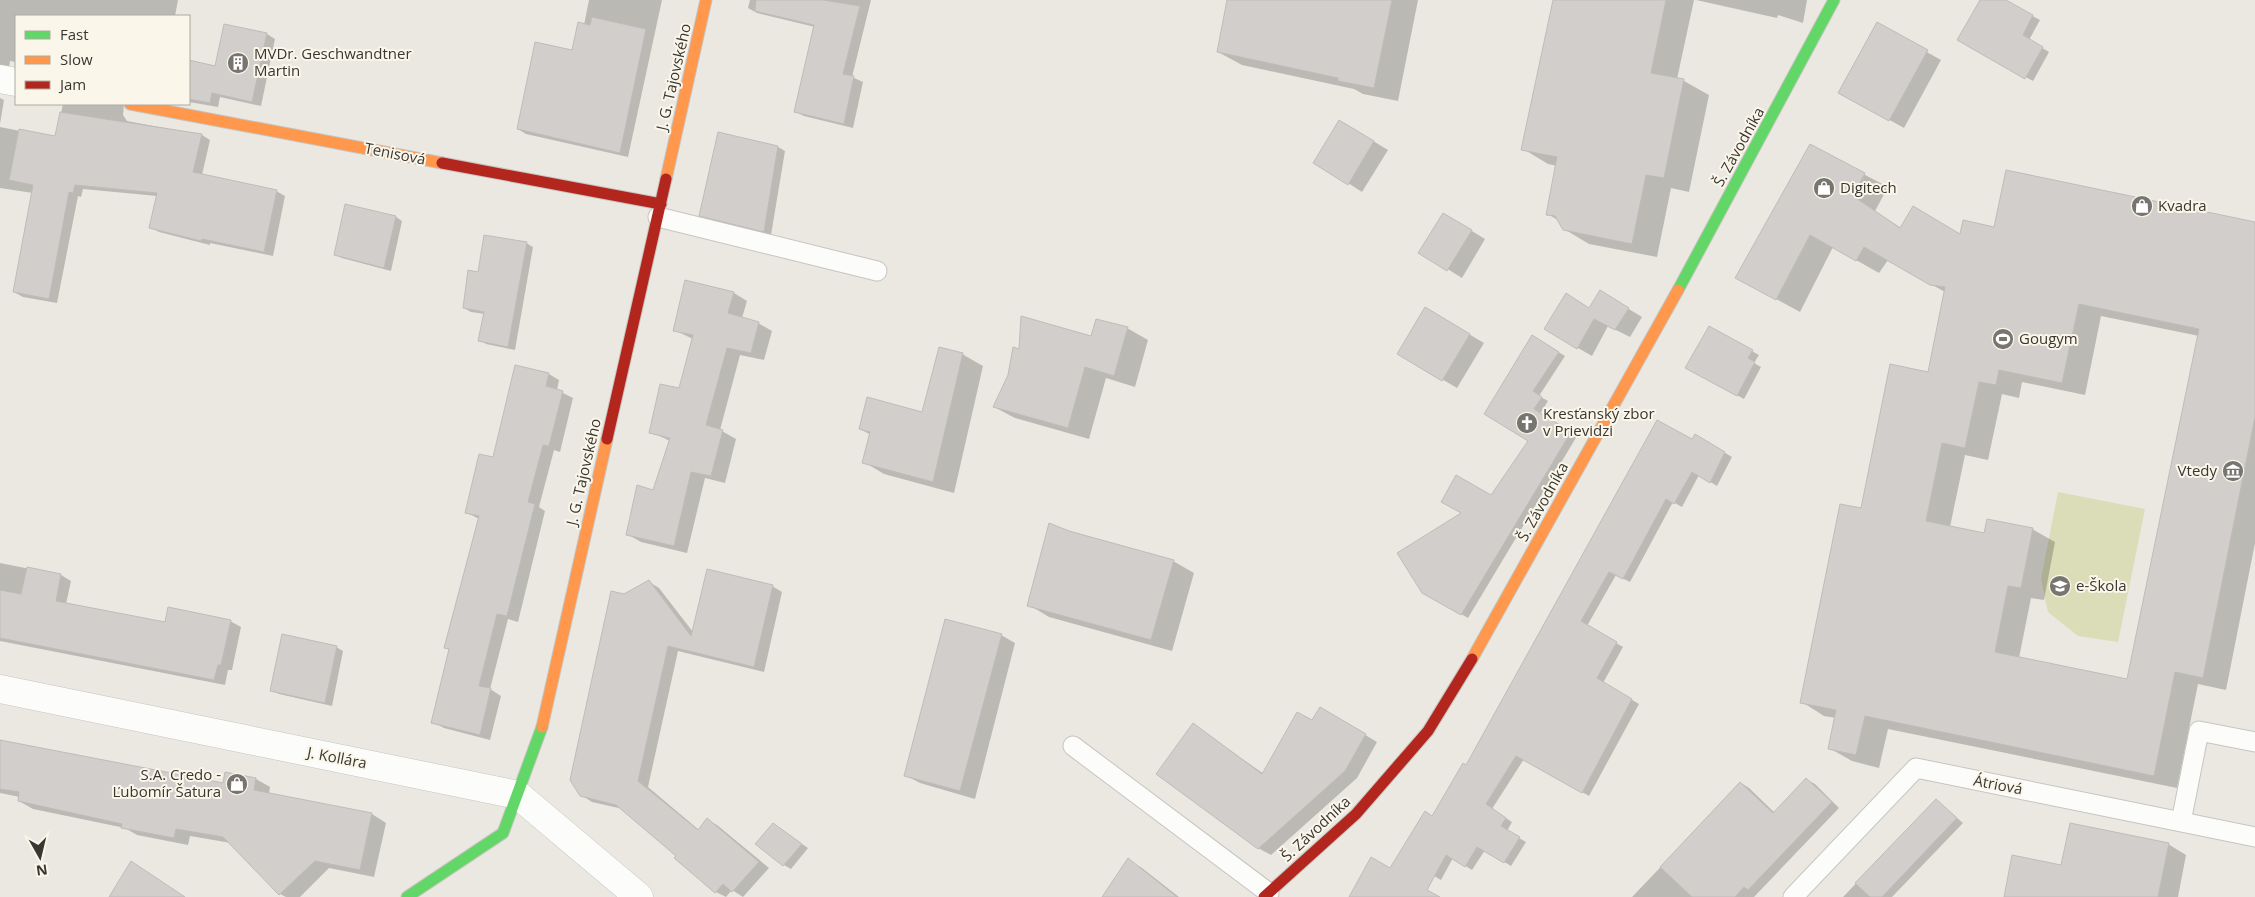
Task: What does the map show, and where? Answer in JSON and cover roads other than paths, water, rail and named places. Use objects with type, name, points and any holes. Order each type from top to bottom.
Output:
[{"type":"street","name":"J. G. Tajovského","points":[[408,897],[503,833],[539,738],[706,0]]},
{"type":"street","name":"Š. Závodníka","points":[[1267,895],[1356,814],[1428,730],[1486,635],[1782,100],[1834,0]]},
{"type":"street","points":[[0,79],[15,82]]},
{"type":"street","name":"Tenisová","points":[[135,105],[659,210]]},
{"type":"street","name":"J. Kollára","points":[[0,689],[518,794],[639,897]]},
{"type":"lane","points":[[659,210],[877,271]]},
{"type":"lane","points":[[2181,822],[2199,731],[2255,742]]},
{"type":"lane","points":[[1073,746],[1267,895]]},
{"type":"lane","name":"Átriová","points":[[1793,897],[1916,768],[2255,837]]},
{"type":"place","name":"MVDr. Geschwandtner Martin","points":[[238,63]]},
{"type":"place","name":"Digitech","points":[[1824,188]]},
{"type":"place","name":"Kvadra","points":[[2142,206]]},
{"type":"place","name":"Gougym","points":[[2003,339]]},
{"type":"place","name":"Kresťanský zbor v Prievidzi","points":[[1527,423]]},
{"type":"place","name":"Vtedy","points":[[2233,471]]},
{"type":"place","name":"e-Škola","points":[[2060,586]]},
{"type":"place","name":"S.A. Credo - Ľubomír Šatura","points":[[237,784]]}]
